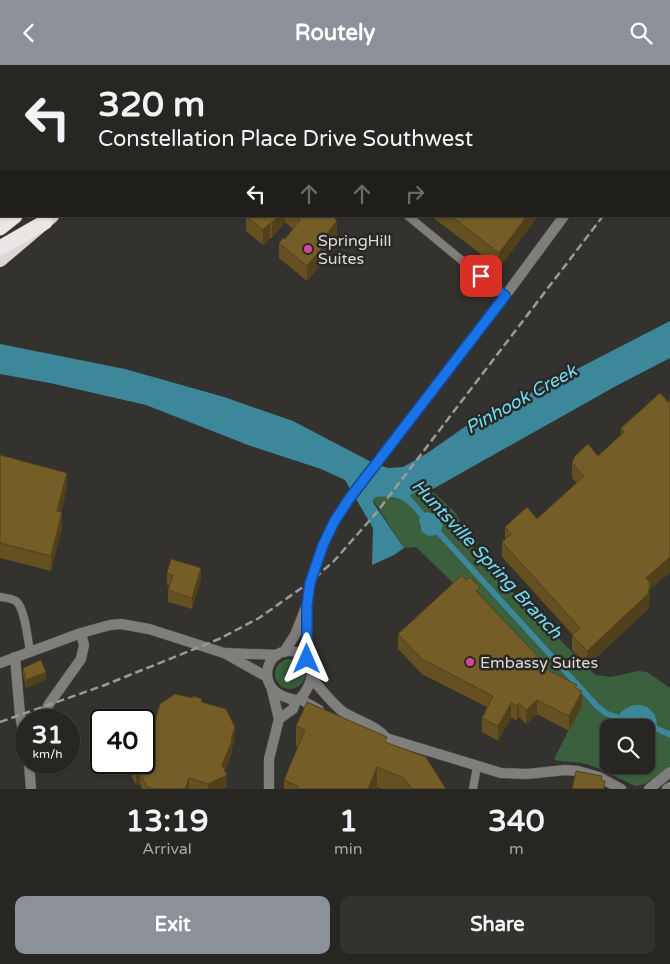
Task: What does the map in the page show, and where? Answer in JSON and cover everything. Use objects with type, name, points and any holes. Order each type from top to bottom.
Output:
[{"type":"highway","points":[[0,228],[14,217]]},
{"type":"highway","points":[[0,248],[48,219]]},
{"type":"highway","points":[[0,259],[48,219]]},
{"type":"street","points":[[409,217],[505,296]]},
{"type":"street","points":[[307,659],[307,606],[310,583],[323,545],[334,522],[427,395],[505,296],[563,217]]},
{"type":"street","points":[[0,597],[19,604],[30,652]]},
{"type":"street","points":[[269,789],[270,759],[279,719],[272,689],[267,677],[269,665],[295,635],[307,606]]},
{"type":"street","points":[[0,663],[81,633],[110,625],[132,625],[224,653],[267,677]]},
{"type":"street","points":[[46,709],[81,659],[84,645],[81,633]]},
{"type":"street","points":[[224,653],[296,652],[307,659],[311,665],[312,679],[325,695],[344,712],[380,731],[386,739]]},
{"type":"street","points":[[15,657],[19,709]]},
{"type":"street","points":[[279,719],[293,709],[312,679]]},
{"type":"street","points":[[272,689],[280,695],[298,700],[353,729]]},
{"type":"street","points":[[369,737],[377,741],[386,739],[501,773],[578,771],[599,777],[621,789]]},
{"type":"street","points":[[473,789],[477,766]]},
{"type":"street","points":[[650,789],[670,772]]},
{"type":"street","points":[[30,774],[31,789]]},
{"type":"green space","points":[[431,490],[455,512],[479,558],[595,675],[610,677],[639,671],[647,672],[670,688],[670,767],[645,784],[636,786],[610,774],[655,774],[655,719],[600,719],[600,769],[578,762],[554,759],[581,706],[416,547],[404,548],[373,500],[376,497],[393,497],[405,501],[415,492],[420,493]]},
{"type":"green space","points":[[290,659],[296,660],[304,668],[304,680],[296,688],[290,689],[284,688],[276,680],[275,674],[276,668],[284,660]]},
{"type":"water","name":"Pinhook Creek","points":[[670,321],[670,358],[616,386],[431,490],[415,492],[410,496],[425,513],[431,513],[440,517],[442,523],[441,531],[599,704],[608,711],[619,715],[630,706],[643,705],[653,712],[656,718],[657,726],[670,731],[670,738],[655,731],[655,719],[613,719],[605,716],[595,708],[437,535],[428,536],[422,532],[420,517],[406,502],[391,497],[376,497],[373,500],[404,548],[372,565],[373,528],[345,480],[321,469],[248,445],[146,405],[50,383],[0,374],[0,344],[125,369],[224,397],[293,421],[377,465],[389,468],[403,467],[426,454],[466,426]]},
{"type":"building","points":[[247,217],[277,217],[263,230]]},
{"type":"building","points":[[297,217],[334,217],[337,221],[322,240],[326,243],[307,266],[279,243],[283,238],[285,239],[300,220]]},
{"type":"building","points":[[452,217],[526,217],[499,253]]},
{"type":"building","points":[[660,393],[668,402],[670,399],[670,557],[646,578],[650,583],[648,594],[587,651],[572,635],[580,628],[502,542],[511,534],[505,527],[527,507],[537,519],[584,476],[572,463],[575,456],[588,444],[598,456],[624,432],[621,428]]},
{"type":"building","points":[[0,455],[67,473],[57,511],[62,512],[51,556],[0,543]]},
{"type":"building","points":[[171,559],[201,568],[192,598],[168,590],[173,575],[167,573]]},
{"type":"building","name":"Embassy Suites","points":[[462,575],[466,580],[470,577],[480,587],[476,591],[546,665],[544,668],[577,685],[575,688],[582,691],[569,716],[537,700],[526,710],[519,703],[517,706],[511,703],[498,726],[482,718],[493,696],[422,659],[398,634]]},
{"type":"building","points":[[41,660],[46,672],[26,680],[23,668]]},
{"type":"building","points":[[175,694],[193,698],[193,696],[202,699],[201,702],[226,709],[235,727],[232,741],[222,765],[227,775],[208,784],[189,778],[186,787],[182,789],[154,789],[147,787],[140,774],[155,774],[155,722],[160,704]]},
{"type":"building","points":[[307,702],[387,737],[385,742],[426,757],[446,789],[412,789],[404,778],[377,767],[368,789],[297,789],[298,786],[284,780],[305,730],[296,726]]},
{"type":"building","points":[[576,771],[602,776],[601,780],[605,781],[604,789],[572,789]]},
{"type":"railway","points":[[0,722],[105,685],[219,639],[259,618],[310,582],[334,561],[377,512],[602,217]]},
{"type":"place","name":"SpringHill Suites","points":[[308,249]]},
{"type":"place","name":"Embassy Suites","points":[[470,662]]},
{"type":"route","points":[[307,659],[309,588],[323,545],[334,522],[349,499],[427,395],[505,296],[481,276]]},
{"type":"water label","name":"Huntsville Spring Branch","points":[[487,559]]}]
